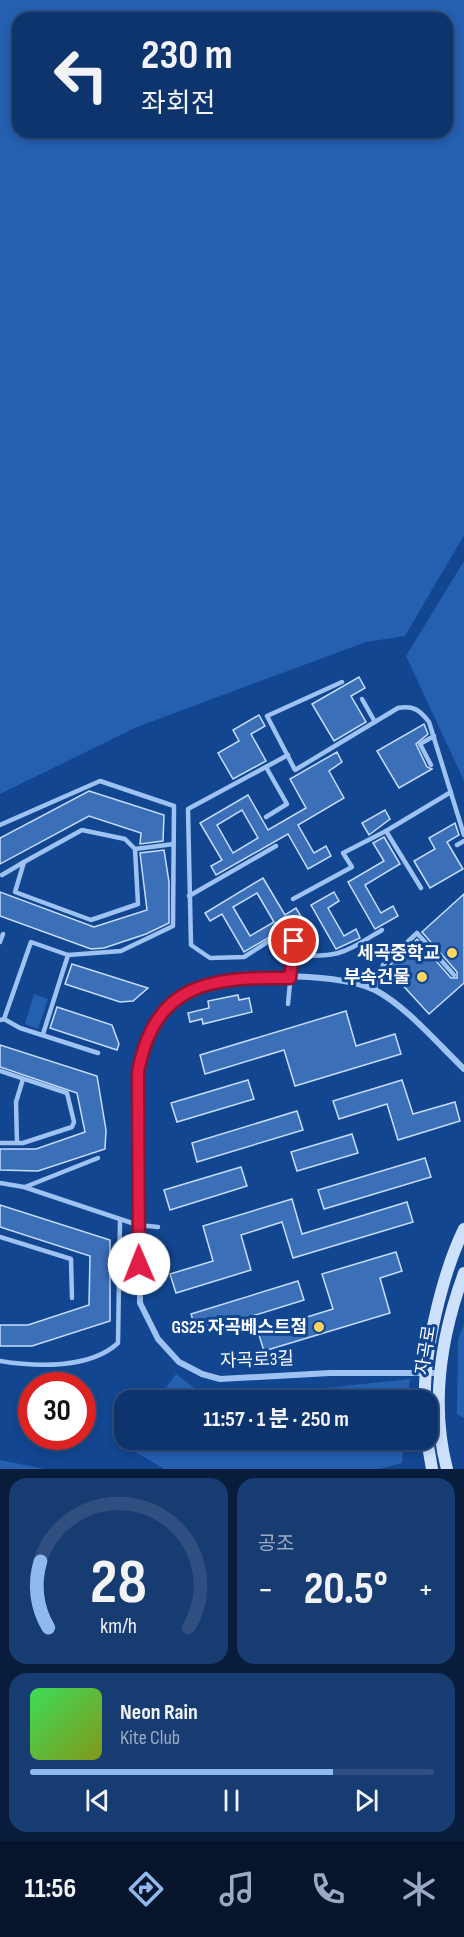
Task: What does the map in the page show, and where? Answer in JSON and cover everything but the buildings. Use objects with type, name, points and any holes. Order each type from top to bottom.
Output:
[{"type":"main road","name":"자곡로","points":[[425,1390],[435,1320],[464,1230]]},
{"type":"main road","name":"자곡로","points":[[447,1469],[439,1412],[439,1372],[453,1302],[464,1273]]},
{"type":"main road","points":[[429,1450],[432,1469]]},
{"type":"street","name":"자곡로3길","points":[[439,1372],[330,1372],[220,1378],[202,1374],[179,1362],[158,1339],[140,1303],[138,1072],[142,1048],[153,1024],[178,996],[215,981],[290,978],[339,978],[374,990],[393,1002],[464,1069]]},
{"type":"lane","points":[[342,682],[267,716],[295,770],[398,708],[408,706],[423,714],[434,736],[464,835]]},
{"type":"lane","points":[[362,699],[375,722]]},
{"type":"lane","points":[[431,765],[420,744],[434,736]]},
{"type":"lane","points":[[288,755],[188,809],[191,945],[210,958],[244,957],[279,938],[294,941],[288,1004]]},
{"type":"lane","points":[[266,767],[287,804],[266,817]]},
{"type":"lane","points":[[0,825],[100,781],[174,806],[173,926],[121,951],[68,955],[31,942],[2,1019],[20,1028],[98,1053]]},
{"type":"lane","points":[[293,899],[352,867],[343,854],[451,792]]},
{"type":"lane","points":[[2,875],[24,862],[82,830],[125,839],[135,849],[138,904],[91,920],[15,892],[24,862]]},
{"type":"lane","points":[[386,831],[422,888]]},
{"type":"lane","points":[[457,846],[464,842]]},
{"type":"lane","points":[[135,849],[174,844]]},
{"type":"lane","points":[[189,896],[276,846]]},
{"type":"lane","points":[[292,956],[327,957],[344,953],[382,930]]},
{"type":"lane","points":[[374,990],[383,965],[417,933],[454,975]]},
{"type":"lane","points":[[0,942],[3,934]]},
{"type":"lane","points":[[43,1034],[68,955]]},
{"type":"lane","points":[[0,1071],[67,1093],[74,1122],[72,1127],[17,1143],[0,1143]]},
{"type":"lane","points":[[17,1143],[16,1102],[23,1079]]},
{"type":"lane","points":[[24,1187],[98,1158]]},
{"type":"lane","points":[[0,1183],[24,1187],[120,1220],[158,1227]]},
{"type":"lane","points":[[0,1361],[63,1363],[107,1354],[118,1344],[120,1220]]},
{"type":"lane","points":[[0,1238],[71,1259],[72,1298]]},
{"type":"shaded area","points":[[0,0],[464,0],[464,535],[405,636],[366,642],[137,727],[0,794]]},
{"type":"shaded area","points":[[464,561],[464,781],[406,656]]},
{"type":"shaded area","points":[[34,994],[48,999],[38,1029],[25,1024]]},
{"type":"shaded area","points":[[464,1324],[464,1418],[457,1414],[458,1340]]},
{"type":"shaded area","points":[[176,1374],[197,1390],[164,1390]]},
{"type":"shaded area","points":[[410,1379],[408,1390],[305,1390]]},
{"type":"shaded area","points":[[132,1450],[403,1450],[402,1463],[379,1469],[164,1469]]},
{"type":"shaded area","points":[[0,1460],[45,1469],[0,1469]]},
{"type":"place","name":"세곡중학교","points":[[452,953]]},
{"type":"place","name":"부속건물","points":[[422,977]]},
{"type":"place","name":"GS25 자곡베스트점","points":[[319,1327]]},
{"type":"route","points":[[139,1264],[138,1072],[142,1048],[153,1024],[178,996],[215,981],[257,977],[290,978],[294,941]]}]
